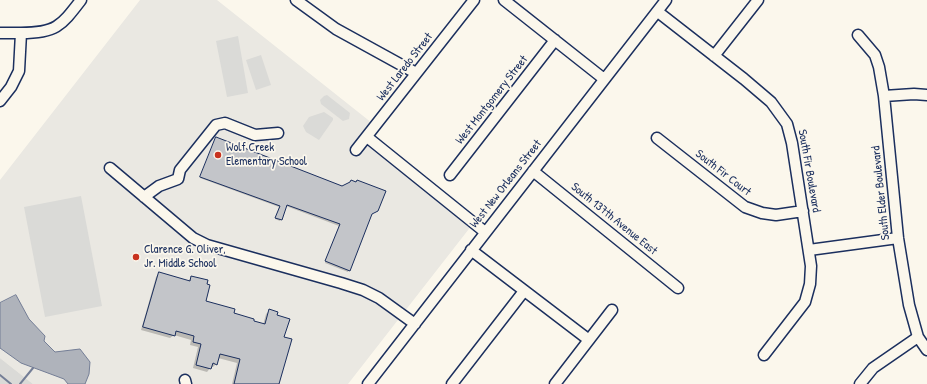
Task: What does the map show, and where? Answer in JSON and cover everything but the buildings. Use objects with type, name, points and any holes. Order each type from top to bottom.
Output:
[{"type":"street","points":[[0,33],[46,32],[56,27],[64,20],[80,0]]},
{"type":"street","points":[[296,0],[336,29],[416,73]]},
{"type":"street","name":"West Laredo Street","points":[[356,150],[474,0]]},
{"type":"street","points":[[504,0],[604,79]]},
{"type":"street","points":[[714,56],[758,0]]},
{"type":"street","name":"South Fir Boulevard","points":[[659,4],[714,56],[771,102],[787,124],[792,143],[809,250],[811,266],[810,284],[805,302],[764,356]]},
{"type":"street","name":"West New Orleans Street","points":[[368,384],[604,79],[659,4]]},
{"type":"street","points":[[0,101],[16,79],[19,71],[22,33]]},
{"type":"street","name":"South Elder Boulevard","points":[[858,35],[875,54],[879,67],[884,96],[898,238],[909,305],[918,337],[927,350]]},
{"type":"street","name":"West Montgomery Street","points":[[450,175],[555,40]]},
{"type":"street","points":[[884,96],[914,94],[927,95]]},
{"type":"street","points":[[144,197],[158,186],[178,179],[180,170],[216,125],[225,123],[255,135],[278,133]]},
{"type":"street","points":[[367,137],[485,232]]},
{"type":"street","name":"South Fir Court","points":[[657,138],[745,207],[762,213],[776,215],[803,211]]},
{"type":"street","points":[[110,168],[193,238],[207,245],[364,290],[379,298],[415,324]]},
{"type":"street","name":"South 137th Avenue East","points":[[533,170],[678,288]]},
{"type":"street","points":[[809,250],[898,238]]},
{"type":"street","points":[[471,250],[589,340]]},
{"type":"street","points":[[452,384],[524,291]]},
{"type":"street","points":[[555,384],[612,310]]},
{"type":"street","points":[[860,384],[873,368],[918,337]]},
{"type":"shaded area","points":[[140,0],[217,0],[372,123],[361,137],[472,225],[348,384],[33,384],[0,358],[0,180]]},
{"type":"shaded area","points":[[238,36],[248,93],[227,97],[216,41]]},
{"type":"shaded area","points":[[261,55],[271,85],[256,90],[246,60]]},
{"type":"shaded area","points":[[327,95],[350,113],[349,119],[343,121],[321,104],[320,100]]},
{"type":"shaded area","points":[[324,112],[333,118],[333,120],[319,140],[306,132],[303,126],[309,117]]},
{"type":"shaded area","points":[[81,196],[102,306],[45,317],[24,207]]},
{"type":"shaded area","points":[[16,295],[29,319],[45,336],[44,341],[55,352],[80,349],[90,362],[89,374],[85,384],[68,384],[64,379],[21,363],[0,348],[0,303]]},
{"type":"shaded area","points":[[0,358],[33,384],[0,384]]},
{"type":"waterway","points":[[20,384],[33,368]]},
{"type":"waterway","points":[[0,375],[11,384]]},
{"type":"place","name":"Wolf Creek Elementary School","points":[[218,155]]},
{"type":"place","name":"Clarence G. Oliver, Jr. Middle School","points":[[136,257]]}]
